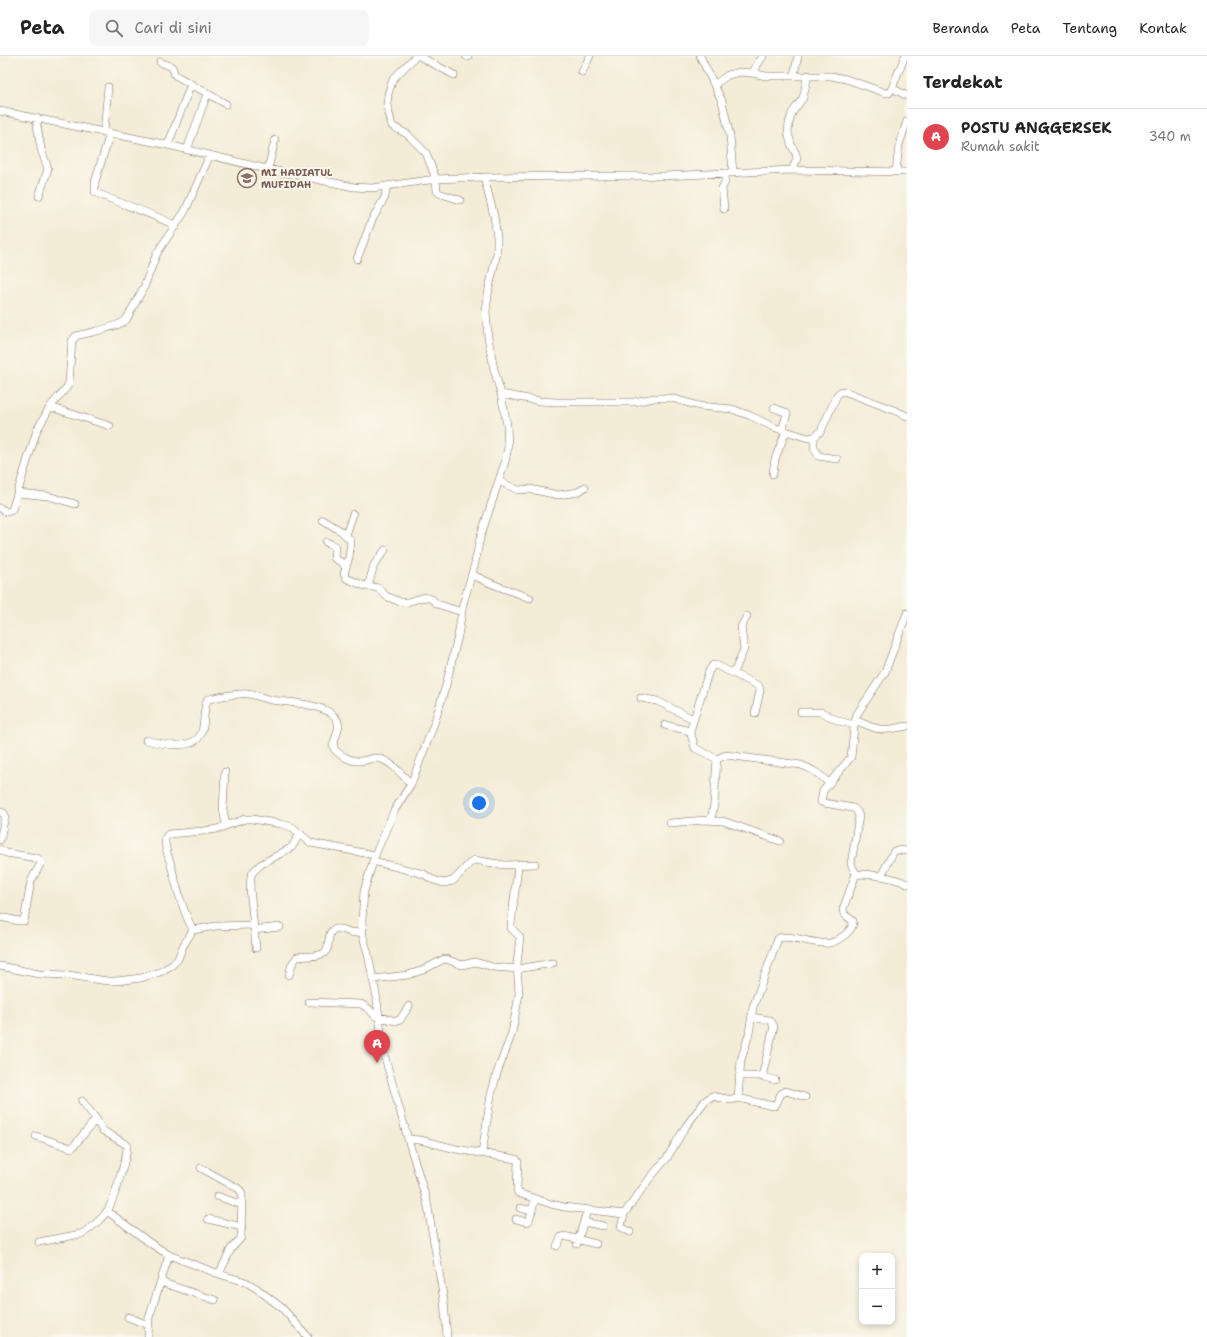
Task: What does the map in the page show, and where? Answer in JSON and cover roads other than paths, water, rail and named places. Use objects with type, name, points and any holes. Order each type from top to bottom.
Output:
[{"type":"street","points":[[416,56],[393,79],[388,94],[387,105],[390,124],[394,128],[407,134],[426,153],[436,179],[436,189],[439,193],[460,200]]},
{"type":"street","points":[[419,56],[454,75]]},
{"type":"street","points":[[582,72],[590,56]]},
{"type":"street","points":[[700,56],[722,101],[728,129],[729,173],[722,188],[724,209]]},
{"type":"street","points":[[752,73],[764,56]]},
{"type":"street","points":[[794,75],[798,56]]},
{"type":"street","points":[[715,84],[734,73],[752,73],[766,76],[831,76],[846,79],[889,93],[905,56]]},
{"type":"street","points":[[160,62],[172,67],[175,76],[226,104]]},
{"type":"street","points":[[792,170],[797,159],[788,133],[789,123],[792,113],[803,98],[808,75]]},
{"type":"street","points":[[168,145],[191,84]]},
{"type":"street","points":[[108,86],[107,133],[95,182],[95,192],[127,206],[146,212],[176,226]]},
{"type":"street","points":[[892,88],[907,96]]},
{"type":"street","points":[[187,150],[207,94]]},
{"type":"street","points":[[0,111],[168,145],[210,156],[354,187],[372,188],[436,179],[484,177],[664,176],[792,170],[907,172]]},
{"type":"street","points":[[36,119],[41,149],[48,169],[38,196]]},
{"type":"street","points":[[896,172],[900,145],[907,121]]},
{"type":"street","points":[[268,169],[276,140]]},
{"type":"street","points":[[0,508],[7,512],[11,512],[37,430],[50,407],[69,383],[71,343],[73,339],[76,336],[115,326],[124,322],[144,287],[157,253],[181,218],[210,156]]},
{"type":"street","points":[[447,1337],[444,1301],[427,1202],[384,1054],[380,1017],[362,932],[362,920],[364,891],[374,858],[394,812],[411,784],[429,737],[446,685],[480,538],[505,462],[508,447],[507,425],[488,337],[486,311],[489,288],[497,253],[497,237],[494,216],[484,177]]},
{"type":"street","points":[[357,259],[372,220],[385,197],[385,187]]},
{"type":"street","points":[[501,394],[540,401],[556,402],[634,402],[654,398],[670,398],[699,406],[732,409],[784,431],[808,438],[814,437],[821,431],[837,395],[840,392],[844,392],[907,416]]},
{"type":"street","points":[[50,407],[110,426]]},
{"type":"street","points":[[773,474],[775,459],[788,414],[774,408]]},
{"type":"street","points":[[814,437],[814,447],[818,456],[837,459]]},
{"type":"street","points":[[499,481],[518,490],[530,489],[558,495],[578,492],[585,487]]},
{"type":"street","points":[[18,493],[54,497],[75,504]]},
{"type":"street","points":[[346,535],[353,514]]},
{"type":"street","points":[[323,520],[346,535],[351,541],[352,545],[344,574],[346,578],[357,584],[378,588],[386,596],[400,602],[429,597],[437,604],[462,612]]},
{"type":"street","points":[[326,542],[335,546],[334,558],[344,564],[346,568]]},
{"type":"street","points":[[368,587],[374,565],[385,550]]},
{"type":"street","points":[[472,574],[487,583],[509,589],[530,598]]},
{"type":"street","points":[[738,1098],[740,1060],[749,1034],[753,1007],[770,965],[777,941],[780,937],[788,937],[810,942],[831,943],[842,937],[853,925],[853,921],[844,914],[843,909],[856,874],[851,864],[859,816],[853,808],[822,803],[820,798],[821,794],[829,783],[852,757],[854,723],[857,714],[885,672],[907,613]]},
{"type":"street","points":[[734,673],[743,652],[744,645],[741,627],[747,616]]},
{"type":"street","points":[[717,759],[695,748],[690,731],[709,671],[713,665],[734,673],[759,686],[760,691],[755,713]]},
{"type":"street","points":[[146,740],[160,744],[185,745],[196,740],[203,729],[204,707],[207,700],[247,694],[270,700],[312,706],[325,710],[335,716],[339,725],[338,732],[333,743],[333,747],[336,750],[356,761],[373,758],[388,762],[411,784]]},
{"type":"street","points":[[641,698],[657,701],[693,719]]},
{"type":"street","points":[[801,712],[821,712],[839,721],[854,723],[863,722],[871,727],[888,730],[907,726]]},
{"type":"street","points":[[665,725],[690,731]]},
{"type":"street","points":[[717,759],[726,755],[801,766],[820,774],[829,783]]},
{"type":"street","points":[[711,820],[714,804],[717,759]]},
{"type":"street","points":[[225,772],[222,810],[226,825]]},
{"type":"street","points":[[0,812],[4,813],[5,816],[0,840]]},
{"type":"street","points":[[193,930],[181,903],[165,838],[169,834],[204,831],[245,819],[292,827],[311,843],[374,858],[424,874],[431,879],[444,883],[453,881],[474,860],[518,866],[535,864]]},
{"type":"street","points":[[670,823],[711,820],[723,821],[780,841]]},
{"type":"street","points":[[256,948],[250,888],[253,872],[266,862],[292,847],[300,833]]},
{"type":"street","points":[[0,849],[6,853],[37,858],[41,863],[31,881],[25,920],[23,922],[0,917]]},
{"type":"street","points":[[881,876],[894,851],[907,851]]},
{"type":"street","points":[[482,1153],[491,1095],[497,1073],[512,1033],[519,994],[517,969],[520,937],[511,928],[518,866]]},
{"type":"street","points":[[856,874],[881,876],[907,884]]},
{"type":"street","points":[[0,966],[34,973],[68,975],[107,981],[141,978],[160,972],[172,965],[178,959],[183,946],[193,930],[216,926],[280,927]]},
{"type":"street","points":[[289,975],[292,964],[297,957],[317,956],[326,952],[329,937],[335,929],[342,929],[351,932],[362,932]]},
{"type":"street","points":[[373,979],[408,975],[423,970],[446,959],[462,964],[475,962],[488,966],[517,969],[553,963]]},
{"type":"street","points":[[310,1002],[361,1004],[368,1008],[375,1016],[398,1021],[409,1006]]},
{"type":"street","points":[[751,1017],[770,1020],[774,1026],[762,1077]]},
{"type":"street","points":[[739,1076],[762,1077],[775,1080]]},
{"type":"street","points":[[630,1232],[621,1227],[624,1214],[650,1178],[668,1158],[686,1126],[708,1098],[716,1096],[732,1100],[738,1098],[775,1106],[781,1094],[786,1091],[804,1097]]},
{"type":"street","points":[[38,1242],[83,1232],[107,1211],[117,1186],[127,1146],[124,1142],[102,1130],[96,1119],[82,1101]]},
{"type":"street","points":[[36,1136],[71,1148],[96,1119]]},
{"type":"street","points":[[408,1139],[420,1140],[456,1149],[513,1158],[517,1160],[518,1193],[551,1204],[587,1211],[624,1214]]},
{"type":"street","points":[[201,1168],[242,1193],[241,1238],[231,1249],[219,1274]]},
{"type":"street","points":[[217,1196],[242,1205]]},
{"type":"street","points":[[516,1219],[528,1222],[535,1199]]},
{"type":"street","points":[[520,1208],[532,1210]]},
{"type":"street","points":[[107,1211],[150,1243],[169,1255],[219,1274],[246,1282],[256,1288],[282,1308],[308,1337]]},
{"type":"street","points":[[578,1242],[587,1211]]},
{"type":"street","points":[[208,1219],[242,1227]]},
{"type":"street","points":[[584,1222],[603,1226]]},
{"type":"street","points":[[557,1246],[559,1240],[564,1236],[578,1242],[596,1244]]},
{"type":"street","points":[[148,1337],[149,1318],[169,1255]]},
{"type":"street","points":[[160,1282],[215,1300]]},
{"type":"street","points":[[128,1317],[148,1325]]},
{"type":"place","name":"MI HADIATUL MUFIDAH","points":[[247,178]]},
{"type":"place","name":"POSTU ANGGERSEK","points":[[377,1063]]}]
